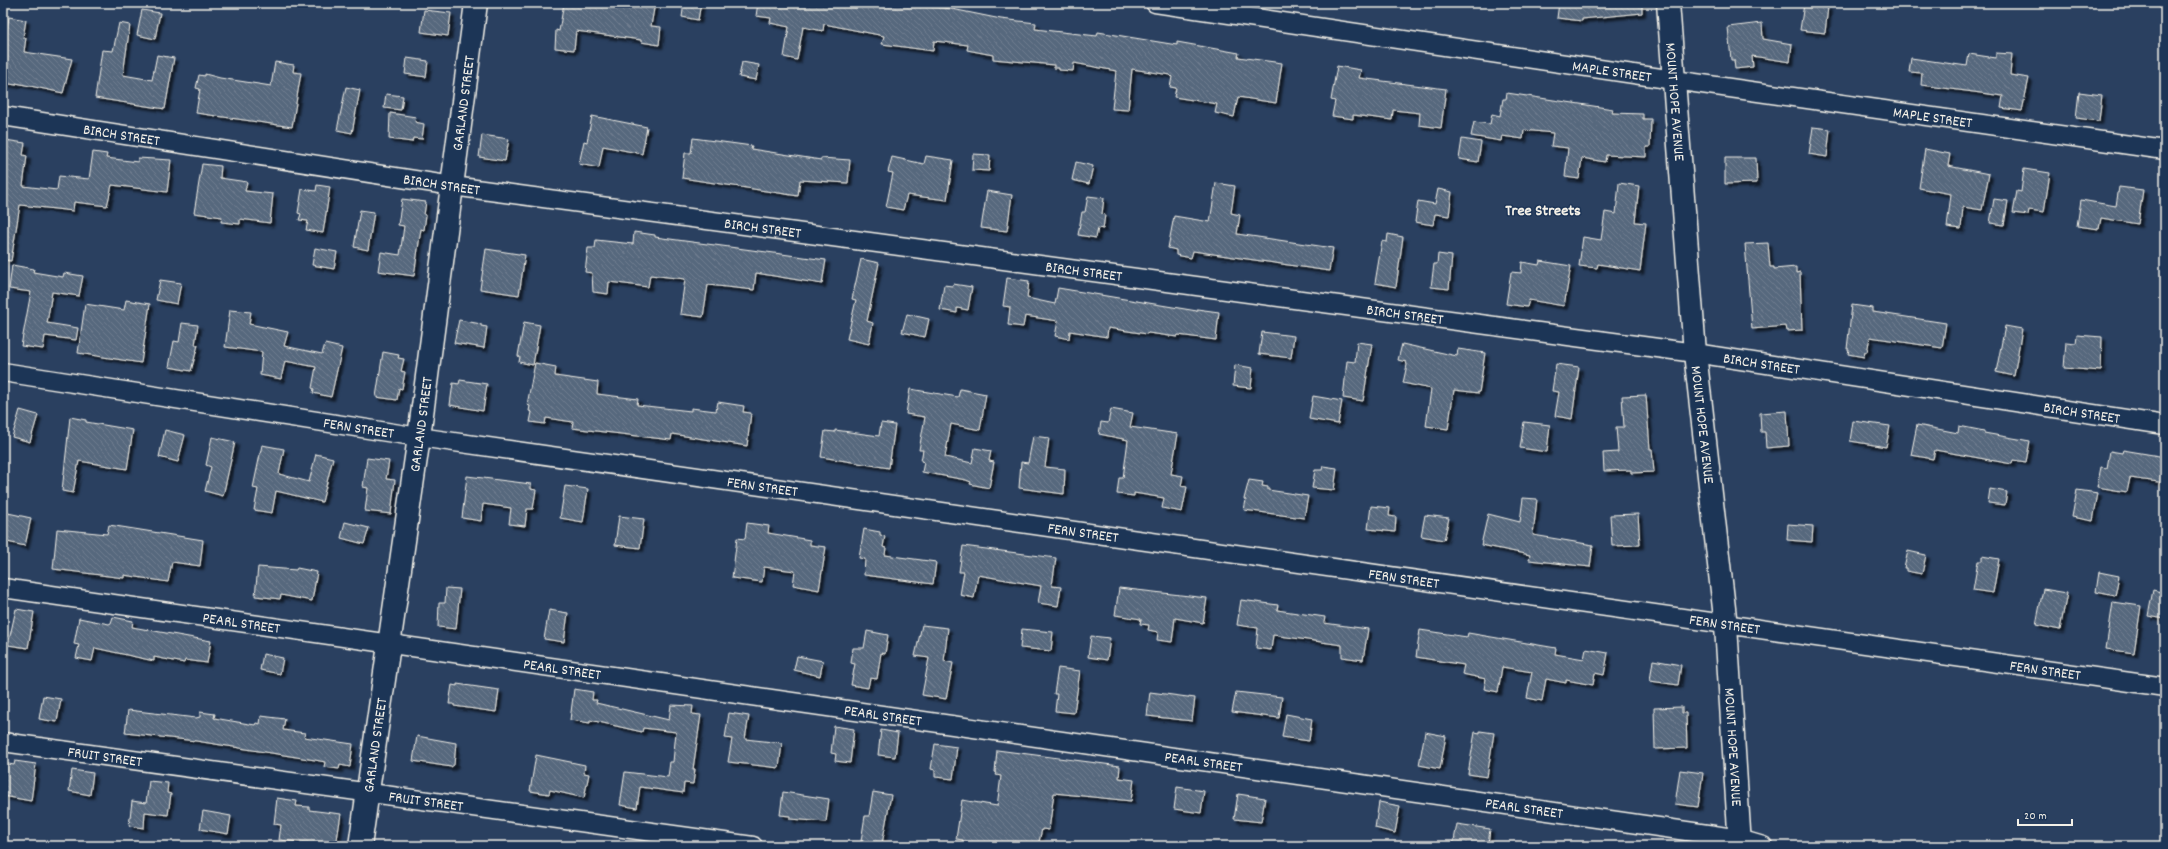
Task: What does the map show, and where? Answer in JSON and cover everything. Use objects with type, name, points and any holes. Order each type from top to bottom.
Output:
[{"type":"street","name":"GARLAND STREET","points":[[360,846],[419,437],[476,3]]},
{"type":"street","name":"MAPLE STREET","points":[[1155,3],[1674,80],[2165,150]]},
{"type":"street","name":"MOUNT HOPE AVENUE","points":[[1668,3],[1695,353],[1726,626],[1740,842]]},
{"type":"street","name":"BIRCH STREET","points":[[3,116],[453,186],[1695,353],[2165,425]]},
{"type":"street","name":"FERN STREET","points":[[3,372],[419,437],[1726,626],[2165,687]]},
{"type":"street","name":"PEARL STREET","points":[[3,588],[1763,846]]},
{"type":"street","name":"FRUIT STREET","points":[[3,742],[367,791],[753,846]]},
{"type":"building","points":[[564,3],[655,3],[651,26],[661,27],[659,45],[641,42],[641,40],[576,31],[574,50],[555,48],[556,30],[559,31]]},
{"type":"building","points":[[684,3],[701,3],[698,20],[682,17]]},
{"type":"building","points":[[758,3],[896,3],[952,9],[1001,19],[1036,23],[1035,29],[1097,36],[1098,32],[1177,45],[1177,42],[1239,53],[1238,57],[1282,63],[1276,103],[1238,97],[1234,117],[1215,113],[1217,104],[1174,97],[1176,88],[1170,87],[1172,77],[1170,75],[1132,69],[1128,110],[1112,109],[1116,71],[1074,63],[1073,71],[1059,70],[1059,68],[1054,68],[1054,65],[993,59],[993,55],[967,50],[968,45],[934,41],[933,51],[882,44],[884,36],[824,24],[823,31],[803,27],[797,60],[784,57],[789,27],[770,23],[771,18],[756,16]]},
{"type":"building","points":[[1559,3],[1642,3],[1642,13],[1582,19],[1582,21],[1557,18]]},
{"type":"building","points":[[1804,4],[1828,7],[1825,33],[1800,30]]},
{"type":"building","points":[[142,10],[160,13],[155,39],[137,35]]},
{"type":"building","points":[[424,10],[451,13],[448,36],[421,32]]},
{"type":"building","points":[[9,17],[26,20],[23,38],[26,38],[24,52],[72,59],[63,93],[16,83],[16,85],[3,83],[3,34],[6,35]]},
{"type":"building","points":[[119,23],[130,25],[123,75],[152,80],[157,55],[174,58],[165,109],[95,98],[102,50],[113,51]]},
{"type":"building","points":[[1762,23],[1763,39],[1792,44],[1790,62],[1752,56],[1753,67],[1735,69],[1734,60],[1731,60],[1728,27]]},
{"type":"building","points":[[1996,53],[2012,54],[2010,75],[2029,78],[2022,111],[2001,108],[2003,96],[1921,85],[1922,73],[1909,72],[1911,58],[1967,66],[1969,54],[1996,58]]},
{"type":"building","points":[[407,58],[428,61],[426,77],[405,74]]},
{"type":"building","points":[[275,62],[294,65],[293,72],[301,73],[292,127],[196,113],[200,89],[196,88],[199,75],[205,76],[205,74],[220,78],[271,86]]},
{"type":"building","points":[[742,62],[759,65],[756,80],[739,77]]},
{"type":"building","points":[[1337,66],[1361,70],[1359,78],[1446,89],[1441,128],[1419,125],[1420,113],[1393,110],[1392,120],[1353,115],[1353,119],[1332,116],[1335,101],[1331,100]]},
{"type":"building","points":[[346,87],[360,90],[352,133],[337,130]]},
{"type":"building","points":[[2079,92],[2102,95],[2099,121],[2076,118]]},
{"type":"building","points":[[1507,93],[1613,109],[1612,113],[1643,114],[1643,119],[1651,119],[1650,147],[1646,147],[1646,157],[1606,155],[1605,162],[1582,158],[1579,179],[1565,177],[1568,148],[1551,146],[1553,133],[1524,130],[1523,139],[1502,136],[1501,141],[1471,136],[1474,122],[1490,124],[1492,114],[1500,116],[1503,99],[1506,99]]},
{"type":"building","points":[[386,94],[403,96],[401,110],[384,108]]},
{"type":"building","points":[[390,113],[416,117],[415,122],[424,124],[422,139],[413,138],[412,142],[389,139]]},
{"type":"building","points":[[592,116],[647,127],[642,154],[603,146],[599,168],[579,164],[584,141],[587,142]]},
{"type":"building","points":[[1813,127],[1830,129],[1827,157],[1809,154]]},
{"type":"building","points":[[482,135],[509,139],[505,161],[479,157]]},
{"type":"building","points":[[693,138],[752,146],[751,149],[821,160],[821,158],[850,160],[848,183],[800,180],[798,196],[682,178],[685,153],[691,153]]},
{"type":"building","points":[[1462,139],[1481,142],[1478,162],[1459,159]]},
{"type":"building","points":[[5,140],[25,143],[23,155],[27,156],[23,186],[57,190],[59,176],[89,179],[93,152],[107,154],[106,158],[138,162],[138,158],[171,160],[167,192],[112,185],[107,206],[74,202],[73,211],[20,205],[11,261],[3,260]]},
{"type":"building","points":[[1925,149],[1950,154],[1948,166],[1989,174],[1982,210],[1963,207],[1961,229],[1947,227],[1951,194],[1919,188]]},
{"type":"building","points":[[973,154],[990,155],[989,171],[972,170]]},
{"type":"building","points":[[926,156],[953,160],[947,200],[907,195],[903,210],[886,207],[893,173],[888,172],[892,157],[924,164]]},
{"type":"building","points":[[1725,158],[1756,158],[1757,183],[1725,184]]},
{"type":"building","points":[[1076,162],[1093,166],[1089,184],[1072,180]]},
{"type":"building","points":[[202,164],[221,166],[220,178],[247,182],[245,191],[273,194],[270,223],[240,219],[240,224],[221,222],[222,217],[194,213]]},
{"type":"building","points":[[2024,169],[2050,173],[2044,212],[2029,210],[2028,215],[2013,213],[2017,191],[2021,192]]},
{"type":"building","points":[[1216,183],[1235,186],[1231,213],[1240,215],[1237,234],[1333,248],[1329,271],[1193,251],[1191,258],[1176,255],[1176,250],[1168,248],[1174,216],[1210,222]]},
{"type":"building","points":[[1619,183],[1639,186],[1635,222],[1646,223],[1640,271],[1598,264],[1597,268],[1579,266],[1583,237],[1601,240],[1605,212],[1616,214]]},
{"type":"building","points":[[317,185],[330,187],[323,233],[306,230],[308,221],[299,220],[301,214],[298,213],[302,189],[316,191]]},
{"type":"building","points":[[2119,187],[2143,190],[2138,224],[2101,218],[2099,229],[2077,226],[2081,200],[2116,206]]},
{"type":"building","points":[[1438,189],[1452,192],[1449,216],[1435,214],[1433,225],[1415,222],[1418,201],[1435,204]]},
{"type":"building","points":[[987,191],[1012,195],[1007,231],[981,228]]},
{"type":"building","points":[[1088,196],[1104,198],[1102,214],[1105,215],[1103,229],[1098,228],[1096,238],[1078,235],[1082,212],[1085,212]]},
{"type":"building","points":[[402,199],[426,202],[424,230],[421,229],[414,276],[378,271],[381,252],[400,255],[404,226],[398,225]]},
{"type":"building","points":[[1994,199],[2008,201],[2004,225],[1990,223]]},
{"type":"building","points":[[360,210],[374,212],[368,250],[354,247]]},
{"type":"building","points":[[634,232],[655,235],[655,237],[826,260],[822,284],[756,273],[754,290],[708,285],[703,317],[680,314],[685,279],[650,275],[648,287],[609,282],[608,294],[593,292],[592,273],[585,272],[588,248],[595,248],[596,240],[633,244]]},
{"type":"building","points":[[1388,234],[1403,237],[1396,287],[1375,283],[1382,241],[1387,242]]},
{"type":"building","points":[[1768,243],[1770,267],[1774,267],[1774,269],[1796,267],[1796,273],[1800,272],[1802,330],[1787,331],[1786,326],[1752,329],[1745,244]]},
{"type":"building","points":[[315,248],[337,252],[334,269],[312,265]]},
{"type":"building","points":[[486,249],[525,255],[519,295],[480,289]]},
{"type":"building","points":[[1438,254],[1452,256],[1449,289],[1431,287],[1434,264],[1437,264]]},
{"type":"building","points":[[861,259],[879,263],[867,321],[873,323],[869,344],[847,339],[856,300],[852,299]]},
{"type":"building","points":[[1540,261],[1571,266],[1564,306],[1529,300],[1527,307],[1506,304],[1511,272],[1521,273],[1522,262],[1539,265]]},
{"type":"building","points":[[12,265],[34,269],[33,272],[63,277],[64,273],[83,276],[79,296],[52,292],[47,323],[78,328],[76,340],[45,336],[43,349],[21,346],[31,292],[9,289]]},
{"type":"building","points":[[1007,278],[1029,281],[1027,298],[1055,304],[1058,288],[1197,311],[1197,309],[1219,312],[1216,340],[1178,335],[1177,337],[1147,334],[1108,328],[1107,337],[1070,331],[1069,339],[1055,336],[1058,321],[1025,316],[1023,327],[1008,325],[1010,307],[1003,306]]},
{"type":"building","points":[[160,280],[181,283],[177,304],[156,300]]},
{"type":"building","points":[[953,284],[972,287],[968,310],[957,308],[957,313],[940,310],[944,285],[952,286]]},
{"type":"building","points":[[126,300],[150,304],[141,363],[78,353],[85,304],[124,310]]},
{"type":"building","points":[[1852,305],[1873,308],[1873,312],[1946,323],[1942,348],[1870,337],[1867,352],[1865,352],[1864,357],[1848,354],[1849,349],[1847,349]]},
{"type":"building","points":[[230,310],[251,312],[249,324],[288,332],[284,346],[322,354],[325,344],[342,348],[331,397],[313,393],[314,389],[312,388],[316,367],[285,361],[281,379],[260,375],[262,352],[225,347]]},
{"type":"building","points":[[907,314],[929,319],[925,337],[902,332]]},
{"type":"building","points":[[459,320],[481,324],[481,326],[487,327],[484,348],[454,343]]},
{"type":"building","points":[[524,322],[540,325],[533,365],[519,362],[520,357],[518,356]]},
{"type":"building","points":[[182,323],[198,325],[195,345],[198,345],[191,371],[169,367],[174,341],[179,342]]},
{"type":"building","points":[[2005,326],[2022,329],[2014,376],[1996,372]]},
{"type":"building","points":[[1262,332],[1294,336],[1291,358],[1259,354]]},
{"type":"building","points":[[2077,335],[2102,337],[2101,371],[2064,368],[2066,342],[2076,343]]},
{"type":"building","points":[[1357,342],[1372,344],[1363,401],[1343,398],[1347,361],[1355,362]]},
{"type":"building","points":[[1402,344],[1457,356],[1458,349],[1485,353],[1479,393],[1454,390],[1448,429],[1426,426],[1431,389],[1403,383],[1407,365],[1406,362],[1398,360]]},
{"type":"building","points":[[383,352],[399,355],[398,358],[404,359],[401,371],[405,372],[402,389],[399,388],[397,400],[376,397]]},
{"type":"building","points":[[535,363],[556,367],[555,376],[598,382],[597,394],[638,399],[637,405],[691,411],[691,408],[716,411],[718,402],[744,406],[743,412],[751,413],[747,446],[672,434],[671,440],[572,428],[573,422],[546,418],[545,424],[530,422],[532,412],[529,411],[530,406],[527,405]]},
{"type":"building","points":[[1556,364],[1579,367],[1572,419],[1555,416],[1559,392],[1552,391]]},
{"type":"building","points":[[1235,365],[1253,368],[1251,388],[1233,386]]},
{"type":"building","points":[[460,380],[487,384],[483,411],[450,405],[453,383],[459,384]]},
{"type":"building","points":[[910,389],[958,397],[960,389],[986,394],[980,430],[951,424],[945,457],[972,463],[975,448],[991,451],[989,461],[994,462],[989,488],[970,484],[971,482],[966,480],[922,472],[924,462],[921,461],[923,450],[919,450],[925,417],[906,414]]},
{"type":"building","points":[[1646,395],[1650,449],[1652,449],[1654,472],[1631,473],[1631,470],[1604,471],[1603,453],[1618,452],[1616,427],[1624,427],[1622,396]]},
{"type":"building","points":[[1313,396],[1342,401],[1338,424],[1309,419]]},
{"type":"building","points":[[1111,409],[1133,413],[1130,427],[1178,434],[1171,474],[1183,476],[1181,486],[1187,487],[1182,512],[1162,508],[1164,498],[1134,493],[1134,496],[1117,494],[1119,478],[1123,478],[1128,440],[1099,434],[1101,422],[1108,423]]},
{"type":"building","points":[[20,410],[38,415],[30,442],[12,437]]},
{"type":"building","points":[[1787,411],[1789,446],[1766,448],[1765,432],[1761,432],[1760,413]]},
{"type":"building","points":[[70,417],[86,420],[86,422],[133,430],[127,469],[79,461],[73,493],[62,491]]},
{"type":"building","points":[[1853,421],[1890,426],[1886,447],[1850,441]]},
{"type":"building","points":[[1524,422],[1550,425],[1547,452],[1520,448]]},
{"type":"building","points":[[881,423],[895,425],[889,468],[821,457],[825,431],[835,432],[835,430],[879,436]]},
{"type":"building","points":[[1917,425],[1958,433],[1959,426],[1984,431],[1984,433],[2030,441],[2026,462],[2013,460],[2012,464],[1935,450],[1933,459],[1911,455]]},
{"type":"building","points":[[165,430],[185,435],[178,462],[159,457]]},
{"type":"building","points":[[1033,436],[1049,438],[1045,467],[1065,469],[1064,494],[1019,488],[1021,462],[1028,463]]},
{"type":"building","points":[[212,437],[235,442],[223,496],[205,491],[211,467],[206,465]]},
{"type":"building","points":[[262,445],[284,449],[279,474],[309,482],[316,454],[333,458],[322,502],[276,491],[272,513],[254,510],[258,489],[253,488]]},
{"type":"building","points":[[2123,450],[2165,457],[2165,483],[2130,478],[2127,492],[2097,487],[2101,467],[2107,468],[2110,451],[2122,453]]},
{"type":"building","points":[[367,458],[389,461],[386,479],[395,480],[391,514],[365,511],[368,488],[363,487]]},
{"type":"building","points":[[1323,466],[1337,468],[1334,490],[1312,488],[1315,470],[1322,470]]},
{"type":"building","points":[[467,476],[531,484],[531,489],[536,490],[533,509],[527,509],[525,526],[509,524],[511,508],[483,504],[481,521],[462,518]]},
{"type":"building","points":[[1249,480],[1263,482],[1262,486],[1268,487],[1268,490],[1308,496],[1304,518],[1244,510],[1246,500],[1244,499]]},
{"type":"building","points":[[565,486],[588,489],[583,522],[560,518]]},
{"type":"building","points":[[1990,489],[2007,492],[2005,505],[1988,503]]},
{"type":"building","points":[[2077,490],[2098,493],[2093,521],[2072,517]]},
{"type":"building","points":[[1523,498],[1537,499],[1533,535],[1593,545],[1590,567],[1529,560],[1530,555],[1481,545],[1488,514],[1520,522]]},
{"type":"building","points":[[1371,506],[1390,508],[1389,516],[1396,517],[1395,532],[1368,529]]},
{"type":"building","points":[[8,513],[31,518],[25,546],[3,541]]},
{"type":"building","points":[[1638,514],[1640,545],[1612,546],[1610,515]]},
{"type":"building","points":[[1425,515],[1449,518],[1444,540],[1421,536]]},
{"type":"building","points":[[619,516],[644,519],[640,548],[615,545]]},
{"type":"building","points":[[345,522],[369,528],[364,544],[341,538]]},
{"type":"building","points":[[747,523],[769,526],[768,533],[810,540],[810,545],[826,547],[819,590],[793,585],[795,571],[764,567],[762,582],[732,578],[737,538],[745,539]]},
{"type":"building","points":[[1788,524],[1813,526],[1812,542],[1787,540]]},
{"type":"building","points":[[109,525],[203,540],[200,566],[172,562],[168,582],[124,575],[124,578],[53,569],[57,529],[107,534]]},
{"type":"building","points":[[864,529],[880,532],[880,535],[885,536],[883,547],[886,548],[885,555],[936,562],[933,584],[864,575],[865,559],[859,558]]},
{"type":"building","points":[[963,546],[1056,558],[1052,586],[1061,587],[1058,606],[1038,603],[1041,586],[978,575],[974,598],[960,595],[964,572],[959,572]]},
{"type":"building","points":[[1908,551],[1926,555],[1922,574],[1906,571],[1906,568],[1904,568]]},
{"type":"building","points":[[1982,556],[1999,559],[1993,593],[1973,590],[1978,561],[1982,561]]},
{"type":"building","points":[[258,567],[296,570],[297,568],[317,572],[312,601],[281,595],[280,599],[255,596]]},
{"type":"building","points":[[2099,572],[2119,576],[2115,596],[2096,592]]},
{"type":"building","points":[[446,588],[460,589],[456,629],[438,627],[439,603],[445,603]]},
{"type":"building","points":[[1119,588],[1207,598],[1203,623],[1175,618],[1172,642],[1157,640],[1158,632],[1148,630],[1149,625],[1140,624],[1141,619],[1115,615]]},
{"type":"building","points":[[2043,589],[2067,593],[2060,630],[2036,625]]},
{"type":"building","points":[[2153,590],[2165,593],[2165,619],[2148,616]]},
{"type":"building","points":[[1241,600],[1278,605],[1277,610],[1325,617],[1324,623],[1368,629],[1363,660],[1342,657],[1342,645],[1273,635],[1271,650],[1256,648],[1258,628],[1237,625]]},
{"type":"building","points":[[2113,602],[2141,606],[2134,653],[2106,649]]},
{"type":"building","points":[[16,609],[34,612],[28,648],[8,645]]},
{"type":"building","points":[[549,610],[568,613],[564,642],[544,639]]},
{"type":"building","points":[[113,617],[133,621],[132,627],[211,641],[207,663],[185,660],[184,663],[154,657],[154,661],[95,648],[92,661],[76,658],[79,645],[74,644],[79,618],[109,624],[111,623]]},
{"type":"building","points":[[922,625],[948,628],[944,661],[953,663],[946,699],[922,695],[929,658],[915,656]]},
{"type":"building","points":[[1022,629],[1053,632],[1051,651],[1020,648]]},
{"type":"building","points":[[1420,630],[1467,637],[1468,633],[1556,648],[1555,654],[1584,659],[1586,649],[1608,653],[1604,675],[1595,673],[1593,685],[1566,680],[1566,683],[1546,679],[1542,701],[1527,698],[1532,672],[1502,667],[1498,692],[1484,689],[1486,679],[1462,674],[1464,665],[1416,657]]},
{"type":"building","points":[[867,631],[888,635],[885,654],[881,653],[877,679],[870,678],[868,688],[851,685],[855,664],[851,663],[853,648],[864,648]]},
{"type":"building","points":[[1091,636],[1110,638],[1107,660],[1088,657]]},
{"type":"building","points":[[263,654],[283,658],[280,674],[260,670]]},
{"type":"building","points":[[797,656],[823,661],[820,676],[794,670]]},
{"type":"building","points":[[1653,660],[1681,665],[1678,685],[1650,681]]},
{"type":"building","points":[[1058,668],[1080,671],[1074,713],[1055,711],[1057,694],[1054,694]]},
{"type":"building","points":[[457,684],[499,690],[496,712],[449,704],[452,685],[457,686]]},
{"type":"building","points":[[574,689],[593,692],[592,700],[597,700],[596,703],[669,720],[671,705],[693,706],[692,714],[701,715],[693,769],[695,769],[693,784],[684,783],[683,793],[640,787],[637,808],[620,805],[625,772],[668,777],[670,762],[673,762],[676,732],[643,728],[642,732],[590,720],[590,723],[570,720]]},
{"type":"building","points":[[1150,692],[1195,698],[1192,721],[1147,716]]},
{"type":"building","points":[[1236,692],[1282,697],[1279,718],[1232,712]]},
{"type":"building","points":[[43,696],[61,699],[57,722],[39,719]]},
{"type":"building","points":[[1682,707],[1682,713],[1686,713],[1687,748],[1655,749],[1654,708]]},
{"type":"building","points":[[128,710],[196,718],[200,717],[200,712],[215,714],[214,718],[255,725],[256,723],[260,724],[261,716],[285,719],[283,730],[305,733],[304,737],[353,744],[350,767],[340,765],[339,769],[324,767],[325,762],[315,760],[196,741],[125,733]]},
{"type":"building","points":[[729,713],[749,716],[745,739],[782,743],[779,768],[728,762],[732,739],[725,738]]},
{"type":"building","points":[[1286,714],[1312,719],[1309,741],[1282,737]]},
{"type":"building","points":[[834,726],[854,729],[850,763],[835,761],[836,754],[831,753]]},
{"type":"building","points":[[881,730],[898,733],[895,757],[878,755]]},
{"type":"building","points":[[1480,731],[1494,733],[1487,777],[1468,774],[1475,732],[1480,733]]},
{"type":"building","points":[[1425,732],[1446,736],[1440,769],[1419,765]]},
{"type":"building","points":[[417,736],[456,743],[454,765],[451,767],[413,761]]},
{"type":"building","points":[[935,744],[957,747],[953,779],[935,777],[935,770],[931,769]]},
{"type":"building","points":[[997,750],[1120,766],[1119,778],[1134,780],[1131,801],[1054,793],[1049,830],[1042,829],[1038,846],[962,846],[963,840],[956,839],[962,800],[997,806],[1001,776],[996,775],[997,773],[995,772]]},
{"type":"building","points":[[536,755],[585,765],[584,773],[589,774],[584,798],[550,790],[549,794],[530,791]]},
{"type":"building","points":[[15,761],[36,764],[31,801],[3,796],[3,763],[14,765]]},
{"type":"building","points":[[72,770],[93,773],[90,795],[69,791]]},
{"type":"building","points":[[1680,770],[1703,773],[1698,807],[1675,804]]},
{"type":"building","points":[[149,781],[168,783],[167,793],[171,794],[168,815],[145,812],[144,828],[129,826],[132,801],[146,803]]},
{"type":"building","points":[[1177,787],[1204,791],[1201,813],[1174,809]]},
{"type":"building","points":[[783,792],[829,799],[826,822],[790,819],[790,816],[780,815]]},
{"type":"building","points":[[873,792],[891,795],[882,844],[861,841],[865,816],[869,816]]},
{"type":"building","points":[[1238,794],[1265,798],[1261,822],[1234,819]]},
{"type":"building","points":[[277,798],[297,801],[296,806],[309,807],[309,810],[341,814],[336,846],[279,840],[281,825],[274,824]]},
{"type":"building","points":[[1379,802],[1400,806],[1395,833],[1375,828]]},
{"type":"building","points":[[203,811],[231,816],[228,834],[200,829]]},
{"type":"building","points":[[1457,824],[1490,829],[1488,846],[1453,846]]},
{"type":"district","name":"Tree Streets","points":[[1543,209]]}]
